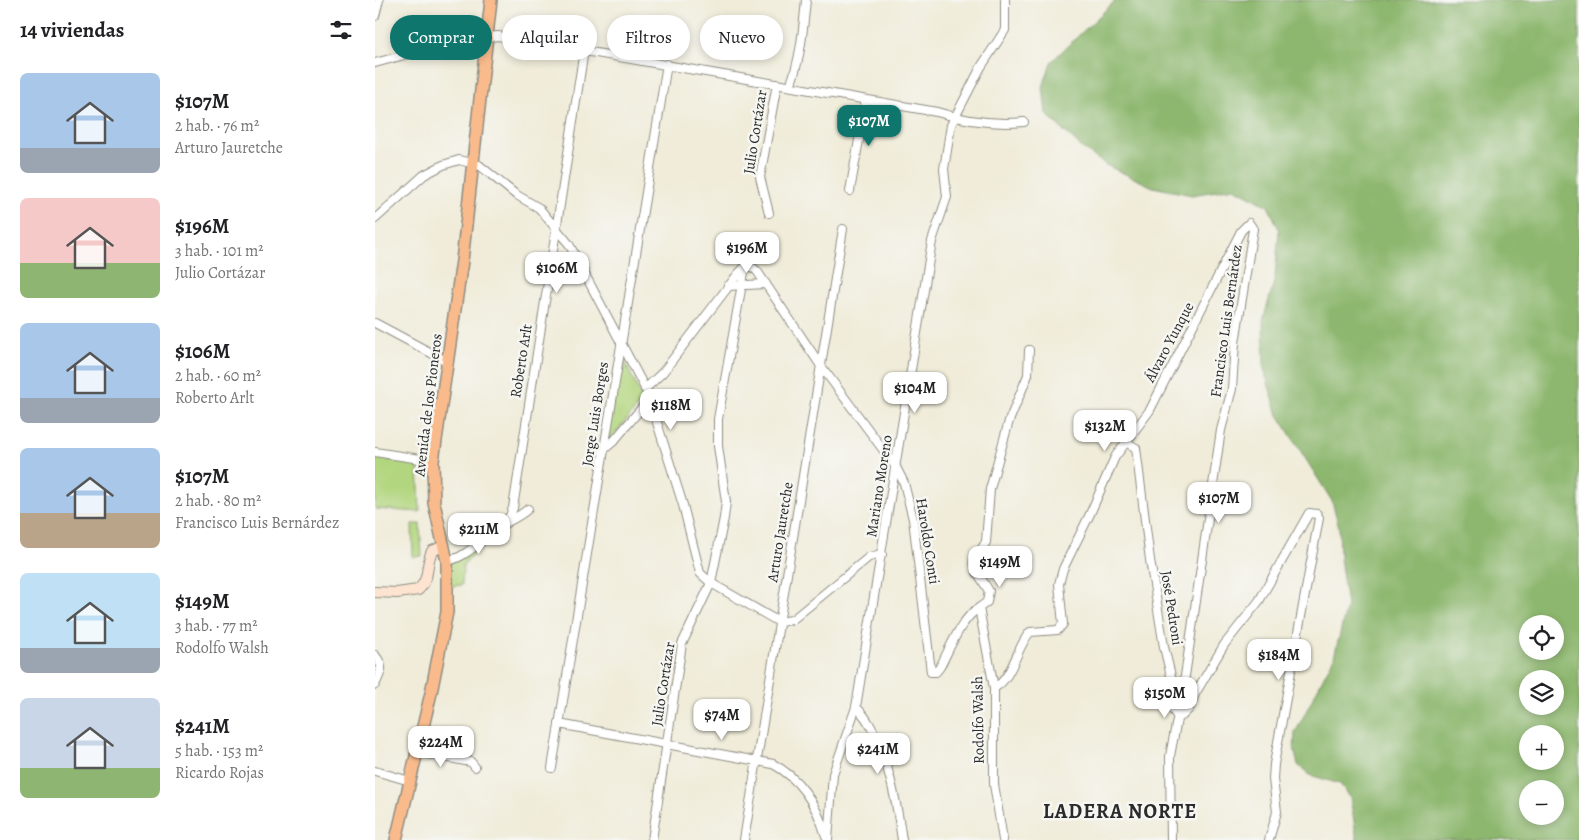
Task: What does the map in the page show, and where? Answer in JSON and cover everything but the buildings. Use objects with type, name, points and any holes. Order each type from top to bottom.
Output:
[{"type":"main road","name":"Avenida de los Pioneros","points":[[490,15],[491,0]]},
{"type":"main road","name":"Avenida de los Pioneros","points":[[396,840],[438,665],[447,612],[447,561],[434,503],[433,460],[475,162],[486,60]]},
{"type":"main road","points":[[375,592],[397,594],[418,590],[427,577],[427,560],[432,551],[444,546]]},
{"type":"street","points":[[375,16],[379,0]]},
{"type":"street","points":[[789,86],[796,70],[802,39],[806,0]]},
{"type":"street","name":"Mariano Moreno","points":[[827,840],[833,774],[856,707],[932,241],[947,197],[944,169],[954,118],[1005,30],[1005,0]]},
{"type":"street","points":[[597,52],[937,112],[954,118],[996,124],[1023,122]]},
{"type":"street","points":[[375,55],[385,59]]},
{"type":"street","points":[[375,63],[390,58]]},
{"type":"street","name":"Roberto Arlt","points":[[501,525],[510,516],[513,508],[582,60]]},
{"type":"street","name":"Jorge Luis Borges","points":[[552,768],[602,451],[667,64]]},
{"type":"street","name":"Julio Cortázar","points":[[769,213],[760,177],[777,84]]},
{"type":"street","points":[[850,191],[866,100]]},
{"type":"street","points":[[375,219],[401,193],[430,171],[452,161],[475,162],[515,194],[539,208],[556,226],[569,244],[645,389],[683,505],[700,573],[711,583],[779,622],[792,620],[869,557],[882,554]]},
{"type":"street","name":"Álvaro Yunque","points":[[994,688],[1007,676],[1017,651],[1029,632],[1057,630],[1063,624],[1060,577],[1115,457],[1150,410],[1241,231],[1249,223]]},
{"type":"street","name":"Francisco Luis Bernárdez","points":[[1171,840],[1169,775],[1221,430],[1232,389],[1235,343],[1253,230],[1249,223]]},
{"type":"street","name":"Arturo Jauretche","points":[[743,840],[843,228]]},
{"type":"street","name":"Julio Cortázar","points":[[652,840],[682,644],[711,583],[726,502],[718,446],[718,419],[745,267],[754,244]]},
{"type":"street","points":[[645,389],[663,372],[745,267]]},
{"type":"street","name":"Haroldo Conti","points":[[745,267],[751,267],[757,271],[821,366],[896,467],[904,483],[913,519],[931,672],[936,672],[940,667],[972,612],[979,608]]},
{"type":"street","points":[[729,286],[766,284]]},
{"type":"street","points":[[375,323],[448,362]]},
{"type":"street","points":[[979,608],[987,602],[989,592],[977,572],[974,560],[986,542],[989,489],[1009,421],[1029,375],[1029,350]]},
{"type":"street","points":[[602,451],[613,442],[649,399]]},
{"type":"street","name":"José Pedroni","points":[[1126,442],[1135,448],[1137,458],[1139,491],[1147,523],[1164,647],[1173,684],[1172,709],[1177,716]]},
{"type":"street","points":[[375,452],[433,460]]},
{"type":"street","points":[[447,561],[457,558],[501,525],[517,518],[528,510]]},
{"type":"street","points":[[1177,716],[1182,716],[1189,709],[1195,694],[1224,645],[1259,601],[1309,513],[1317,514],[1319,518],[1274,764],[1273,779],[1277,812],[1269,840]]},
{"type":"street","name":"Rodolfo Walsh","points":[[979,608],[994,688],[994,784],[1003,840]]},
{"type":"street","points":[[375,655],[381,663],[382,669],[375,685]]},
{"type":"street","points":[[856,707],[867,720],[887,766],[902,840]]},
{"type":"street","points":[[559,724],[756,759],[782,768],[803,789],[816,809],[827,840]]},
{"type":"street","points":[[417,752],[471,762],[475,767]]},
{"type":"street","points":[[375,771],[410,781]]},
{"type":"green space","points":[[1116,0],[1579,0],[1579,840],[1357,840],[1350,797],[1340,784],[1310,775],[1298,765],[1294,749],[1295,733],[1334,657],[1347,606],[1340,558],[1339,527],[1332,501],[1278,415],[1264,370],[1263,321],[1275,278],[1279,229],[1268,206],[1234,188],[1192,195],[1153,187],[1106,165],[1082,148],[1046,114],[1043,87],[1051,62]]},
{"type":"green space","points":[[620,352],[643,400],[610,440],[607,441]]},
{"type":"green space","points":[[375,458],[418,464],[420,512],[375,509]]},
{"type":"green space","points":[[412,524],[420,524],[422,556],[413,557]]},
{"type":"green space","points":[[471,550],[475,551],[463,565],[462,585],[451,586],[450,562]]},
{"type":"district","name":"LADERA NORTE","points":[[1120,811]]}]
